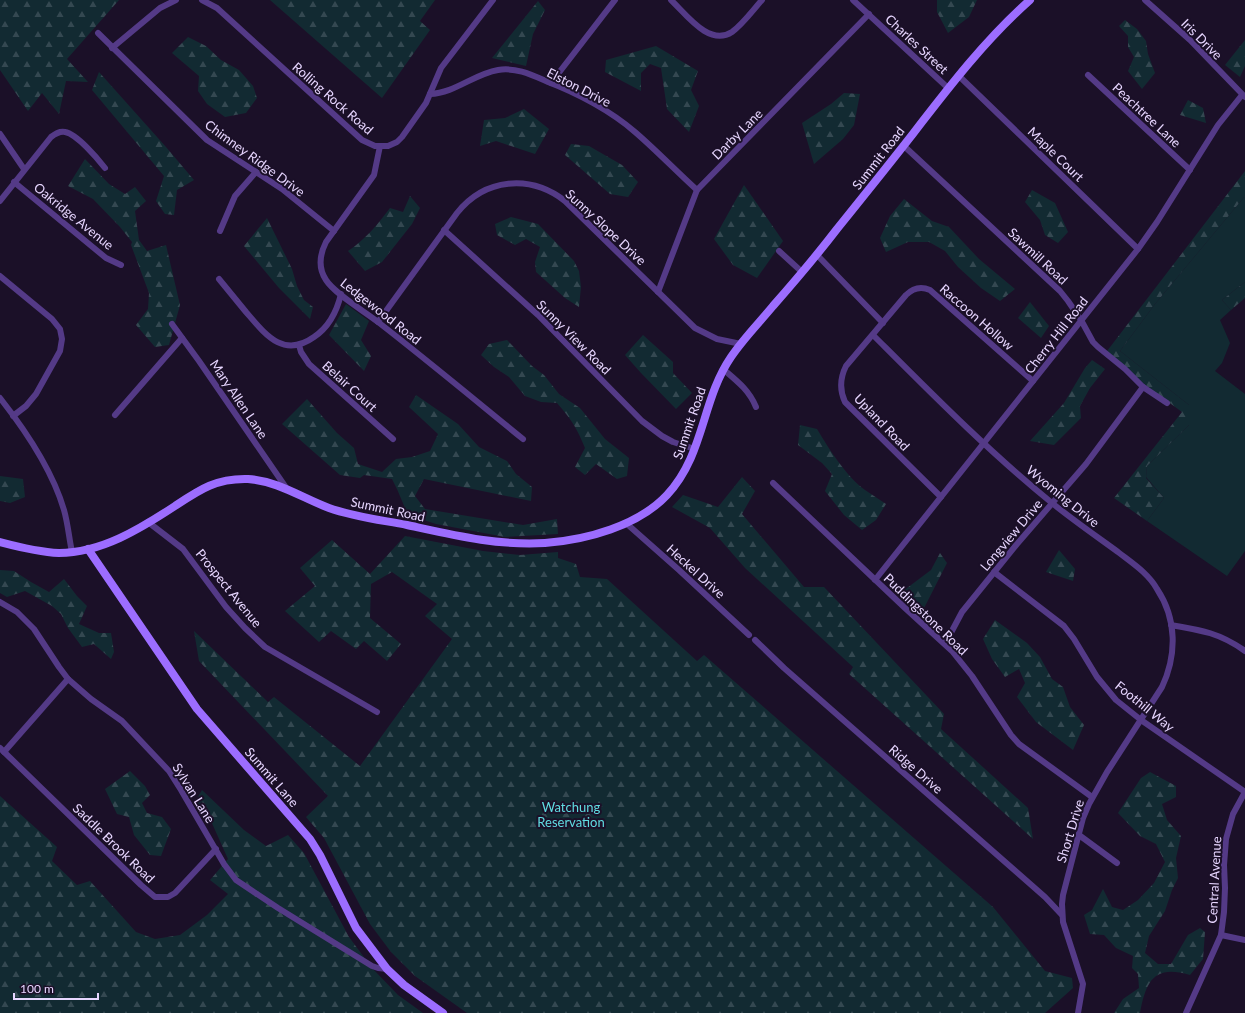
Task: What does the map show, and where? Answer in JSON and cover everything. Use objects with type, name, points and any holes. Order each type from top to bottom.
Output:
[{"type":"main road","name":"Summit Road","points":[[0,542],[43,552],[72,552],[88,549],[114,541],[205,487],[240,479],[250,479],[286,488],[317,504],[343,512],[491,542],[521,543],[562,541],[627,524],[650,510],[667,495],[688,466],[716,384],[723,369],[741,344],[817,255],[948,88],[994,34],[1030,0]]},
{"type":"main road","name":"Summit Lane","points":[[88,549],[197,709],[310,839],[320,854],[356,928],[387,969],[404,985],[443,1013]]},
{"type":"street","points":[[112,48],[160,8],[176,0]]},
{"type":"street","name":"Rolling Rock Road","points":[[202,0],[214,6],[221,12],[362,140],[368,144],[380,146],[388,146],[397,142],[402,137],[426,103],[440,68],[493,0]]},
{"type":"street","points":[[551,83],[615,0]]},
{"type":"street","points":[[671,0],[703,31],[712,35],[722,36],[732,32],[762,0]]},
{"type":"street","name":"Charles Street","points":[[853,0],[948,88]]},
{"type":"street","name":"Iris Drive","points":[[1144,0],[1190,40],[1243,96]]},
{"type":"street","name":"Darby Lane","points":[[658,292],[697,190],[869,14]]},
{"type":"street","name":"Chimney Ridge Drive","points":[[98,33],[206,140],[282,189],[334,231]]},
{"type":"street","name":"Elston Drive","points":[[430,94],[446,92],[485,74],[498,70],[520,70],[565,89],[600,108],[634,131],[697,190]]},
{"type":"street","name":"Peachtree Lane","points":[[1088,75],[1190,170]]},
{"type":"street","name":"Maple Court","points":[[959,76],[1138,249]]},
{"type":"street","name":"Cherry Hill Road","points":[[875,580],[1138,249],[1157,222],[1218,126],[1243,96]]},
{"type":"street","points":[[0,201],[24,169],[55,133],[65,132],[74,136],[95,155],[106,168]]},
{"type":"street","points":[[0,134],[24,169]]},
{"type":"street","name":"Ledgewood Road","points":[[380,146],[374,175],[323,249],[321,264],[325,278],[329,284],[341,294],[523,439]]},
{"type":"street","name":"Sawmill Road","points":[[904,146],[1060,291],[1081,320],[1093,342],[1098,347],[1125,369],[1143,387],[1167,403]]},
{"type":"street","points":[[220,231],[235,196],[256,172]]},
{"type":"street","name":"Oakridge Avenue","points":[[14,182],[106,258],[121,266]]},
{"type":"street","name":"Sunny Slope Drive","points":[[378,322],[444,230],[465,204],[484,191],[514,183],[538,186],[552,192],[565,201],[689,322],[702,332],[724,342],[741,344]]},
{"type":"street","name":"Sunny View Road","points":[[444,230],[538,315],[651,429],[668,439],[695,449]]},
{"type":"street","points":[[779,251],[802,272]]},
{"type":"street","points":[[817,255],[883,323]]},
{"type":"street","points":[[0,276],[52,319],[60,330],[62,339],[60,351],[36,394],[26,406],[13,416]]},
{"type":"street","points":[[219,279],[269,338],[284,345],[299,345],[313,338],[328,325],[337,307],[341,294]]},
{"type":"street","name":"Raccoon Hollow","points":[[873,335],[909,292],[917,288],[927,288],[1033,381]]},
{"type":"street","name":"Mary Allen Lane","points":[[172,324],[286,488]]},
{"type":"street","name":"Wyoming Drive","points":[[873,335],[983,444],[1052,503],[1146,574],[1162,597],[1168,611],[1171,625]]},
{"type":"street","name":"Upland Road","points":[[873,335],[846,366],[841,382],[842,396],[850,407],[941,497]]},
{"type":"street","points":[[115,415],[182,338]]},
{"type":"street","name":"Belair Court","points":[[299,345],[301,352],[309,364],[393,439]]},
{"type":"street","points":[[723,369],[746,390],[752,397],[756,407]]},
{"type":"street","name":"Longview Drive","points":[[945,644],[962,612],[1086,464],[1143,387]]},
{"type":"street","points":[[0,398],[39,454],[55,484],[64,510],[72,552]]},
{"type":"street","name":"Puddingstone Road","points":[[773,483],[945,644],[962,662],[1011,735],[1019,744],[1092,797]]},
{"type":"street","name":"Prospect Avenue","points":[[148,522],[183,549],[226,607],[265,647],[377,712]]},
{"type":"street","name":"Heckel Drive","points":[[627,524],[749,635]]},
{"type":"street","name":"Foothill Way","points":[[994,572],[1064,626],[1074,639],[1097,677],[1116,700],[1141,720],[1245,792]]},
{"type":"street","name":"Sylvan Lane","points":[[0,602],[17,612],[34,629],[68,679],[85,694],[122,721],[161,762],[176,781],[224,864],[236,880],[278,908],[372,966],[387,969]]},
{"type":"street","points":[[1171,625],[1213,634],[1232,642],[1245,651]]},
{"type":"street","name":"Short Drive","points":[[1078,1013],[1082,984],[1065,931],[1062,915],[1063,895],[1083,818],[1092,797],[1162,687],[1170,668],[1173,647],[1171,625]]},
{"type":"street","name":"Ridge Drive","points":[[755,640],[784,668],[1045,897],[1062,915]]},
{"type":"street","points":[[2,750],[68,679]]},
{"type":"street","name":"Saddle Brook Road","points":[[2,750],[141,886],[155,897],[168,897],[175,893],[216,849]]},
{"type":"street","name":"Central Avenue","points":[[1186,1013],[1221,935],[1224,912],[1224,865],[1226,839],[1233,814],[1245,792]]},
{"type":"street","points":[[1079,835],[1117,863]]},
{"type":"street","points":[[1221,935],[1245,940]]},
{"type":"green space","points":[[0,0],[119,0],[67,59],[88,82],[66,81],[59,114],[42,93],[28,111],[0,70]]},
{"type":"green space","points":[[270,0],[435,0],[420,21],[430,30],[382,98]]},
{"type":"green space","points":[[937,0],[977,0],[969,17],[948,33],[937,12]]},
{"type":"green space","points":[[538,1],[545,10],[533,34],[526,66],[492,58]]},
{"type":"green space","points":[[1125,20],[1137,29],[1146,41],[1148,54],[1155,73],[1142,89],[1128,71],[1134,57],[1128,47],[1128,36],[1119,26]]},
{"type":"green space","points":[[188,37],[206,46],[221,60],[239,70],[253,86],[257,98],[246,113],[225,117],[207,104],[198,91],[199,76],[172,53]]},
{"type":"green space","points":[[1245,40],[1245,66],[1240,77],[1225,65]]},
{"type":"green space","points":[[656,46],[698,71],[691,90],[699,106],[689,132],[667,109],[661,68],[650,64],[641,73],[641,91],[605,72],[606,60]]},
{"type":"green space","points":[[99,72],[194,180],[177,190],[174,215],[165,214],[156,201],[164,176],[92,90]]},
{"type":"green space","points":[[844,93],[860,94],[854,125],[843,139],[814,164],[802,123],[831,104]]},
{"type":"green space","points":[[1188,100],[1203,108],[1206,123],[1180,115]]},
{"type":"green space","points":[[524,109],[549,129],[535,154],[496,141],[480,146],[484,120],[505,118]]},
{"type":"green space","points":[[571,144],[589,146],[622,165],[638,182],[628,197],[610,194],[565,155]]},
{"type":"green space","points":[[85,159],[109,184],[125,194],[135,187],[146,201],[135,211],[139,240],[147,251],[166,245],[180,305],[169,345],[155,347],[136,325],[148,309],[149,293],[131,245],[132,242],[93,199],[68,186]]},
{"type":"green space","points":[[1245,171],[1245,196],[1155,304],[1120,351],[1189,405],[1189,425],[1147,466],[1146,478],[1164,498],[1147,521],[1114,498],[1182,412],[1104,355]]},
{"type":"green space","points":[[744,185],[783,241],[757,278],[733,265],[714,239]]},
{"type":"green space","points":[[1032,190],[1055,203],[1068,232],[1058,243],[1045,235],[1040,220],[1025,202]]},
{"type":"green space","points":[[410,196],[420,208],[412,224],[382,262],[365,271],[348,251],[366,237],[390,208],[403,212]]},
{"type":"green space","points":[[1245,196],[1245,282],[1222,300],[1231,310],[1220,320],[1230,343],[1222,363],[1215,371],[1245,394],[1245,551],[1227,576],[1147,521],[1164,498],[1146,477],[1147,466],[1189,425],[1189,405],[1120,351],[1155,304]]},
{"type":"green space","points":[[904,199],[932,221],[949,227],[979,259],[1015,289],[1000,301],[981,288],[958,267],[945,251],[929,242],[908,242],[886,252],[880,238],[890,216]]},
{"type":"green space","points":[[511,217],[538,224],[574,261],[579,271],[581,287],[579,307],[565,298],[536,272],[535,262],[540,247],[526,239],[515,245],[497,235],[495,224]]},
{"type":"green space","points":[[267,218],[292,269],[297,286],[304,300],[313,307],[310,319],[279,288],[244,246]]},
{"type":"green space","points":[[1245,282],[1245,298],[1231,310],[1222,300]]},
{"type":"green space","points":[[1030,302],[1049,326],[1041,338],[1018,318]]},
{"type":"green space","points":[[346,304],[369,321],[361,340],[371,356],[364,371],[329,335]]},
{"type":"green space","points":[[643,335],[673,362],[673,373],[692,393],[676,409],[625,355]]},
{"type":"green space","points":[[507,340],[532,366],[544,375],[559,394],[580,408],[605,439],[629,458],[627,476],[617,479],[596,464],[585,475],[575,467],[585,448],[570,419],[557,403],[541,402],[525,396],[509,377],[494,367],[481,355],[489,344]]},
{"type":"green space","points":[[1092,360],[1105,369],[1090,388],[1080,406],[1081,418],[1054,445],[1030,441],[1064,403],[1085,368]]},
{"type":"green space","points":[[416,395],[458,424],[479,447],[507,461],[516,474],[532,487],[531,501],[424,479],[415,496],[425,509],[523,525],[557,519],[558,534],[505,537],[436,524],[408,515],[392,479],[364,475],[360,478],[340,475],[282,424],[307,399],[337,433],[354,448],[358,464],[382,472],[396,459],[412,457],[430,451],[438,434],[409,407]]},
{"type":"green space","points":[[800,425],[817,429],[832,453],[851,477],[865,490],[886,504],[876,520],[862,530],[844,515],[825,491],[832,474],[822,463],[798,445]]},
{"type":"green space","points":[[0,476],[23,479],[25,497],[10,503],[0,501]]},
{"type":"green space","points":[[742,477],[755,491],[742,514],[804,587],[824,587],[944,714],[941,729],[1028,808],[1033,839],[849,674],[853,667],[745,568],[710,528],[672,507],[683,495],[718,507]]},
{"type":"green space","name":"Watchung Reservation","points":[[405,536],[483,551],[520,555],[558,552],[558,558],[576,564],[580,577],[607,579],[697,661],[704,655],[993,907],[1045,971],[1072,978],[1073,988],[1045,1013],[467,1013],[415,976],[391,952],[370,924],[324,838],[306,817],[328,796],[199,661],[194,631],[268,702],[274,697],[360,766],[452,639],[425,616],[437,604],[392,572],[371,584],[370,618],[401,644],[387,661],[364,641],[356,649],[331,631],[319,642],[285,611],[315,586],[300,568],[332,540],[370,574]]},
{"type":"green space","points":[[1059,550],[1075,569],[1073,581],[1046,572]]},
{"type":"green space","points":[[940,553],[947,563],[921,614],[899,594],[931,570]]},
{"type":"green space","points":[[0,570],[14,571],[49,592],[64,579],[87,606],[79,624],[99,633],[111,633],[114,652],[111,659],[94,644],[82,647],[68,628],[61,614],[52,606],[25,591],[7,597],[0,593]]},
{"type":"green space","points":[[995,620],[1027,643],[1040,657],[1052,679],[1063,687],[1070,707],[1084,725],[1073,750],[1036,722],[1017,697],[1025,683],[1019,669],[1005,677],[992,659],[983,639]]},
{"type":"green space","points":[[130,771],[145,786],[150,795],[142,803],[147,813],[162,817],[171,829],[161,856],[150,855],[134,835],[129,817],[117,814],[105,789]]},
{"type":"green space","points":[[1150,772],[1176,786],[1176,797],[1162,804],[1167,820],[1181,836],[1176,858],[1178,878],[1165,911],[1149,936],[1145,953],[1158,964],[1171,964],[1188,935],[1200,928],[1205,932],[1203,959],[1190,975],[1178,972],[1168,972],[1160,974],[1154,978],[1145,992],[1140,1013],[1114,1013],[1123,999],[1139,988],[1138,974],[1132,968],[1133,956],[1116,948],[1104,935],[1090,934],[1084,915],[1092,910],[1103,889],[1112,907],[1123,910],[1138,900],[1154,883],[1165,862],[1156,844],[1140,836],[1118,813],[1141,778]]},
{"type":"green space","points":[[202,790],[244,830],[266,846],[288,835],[304,853],[349,937],[372,968],[398,995],[423,1013],[0,1013],[0,796],[57,847],[52,861],[77,885],[90,881],[136,932],[155,939],[180,935],[207,915],[228,894],[210,880],[228,859],[211,821],[195,802]]}]
